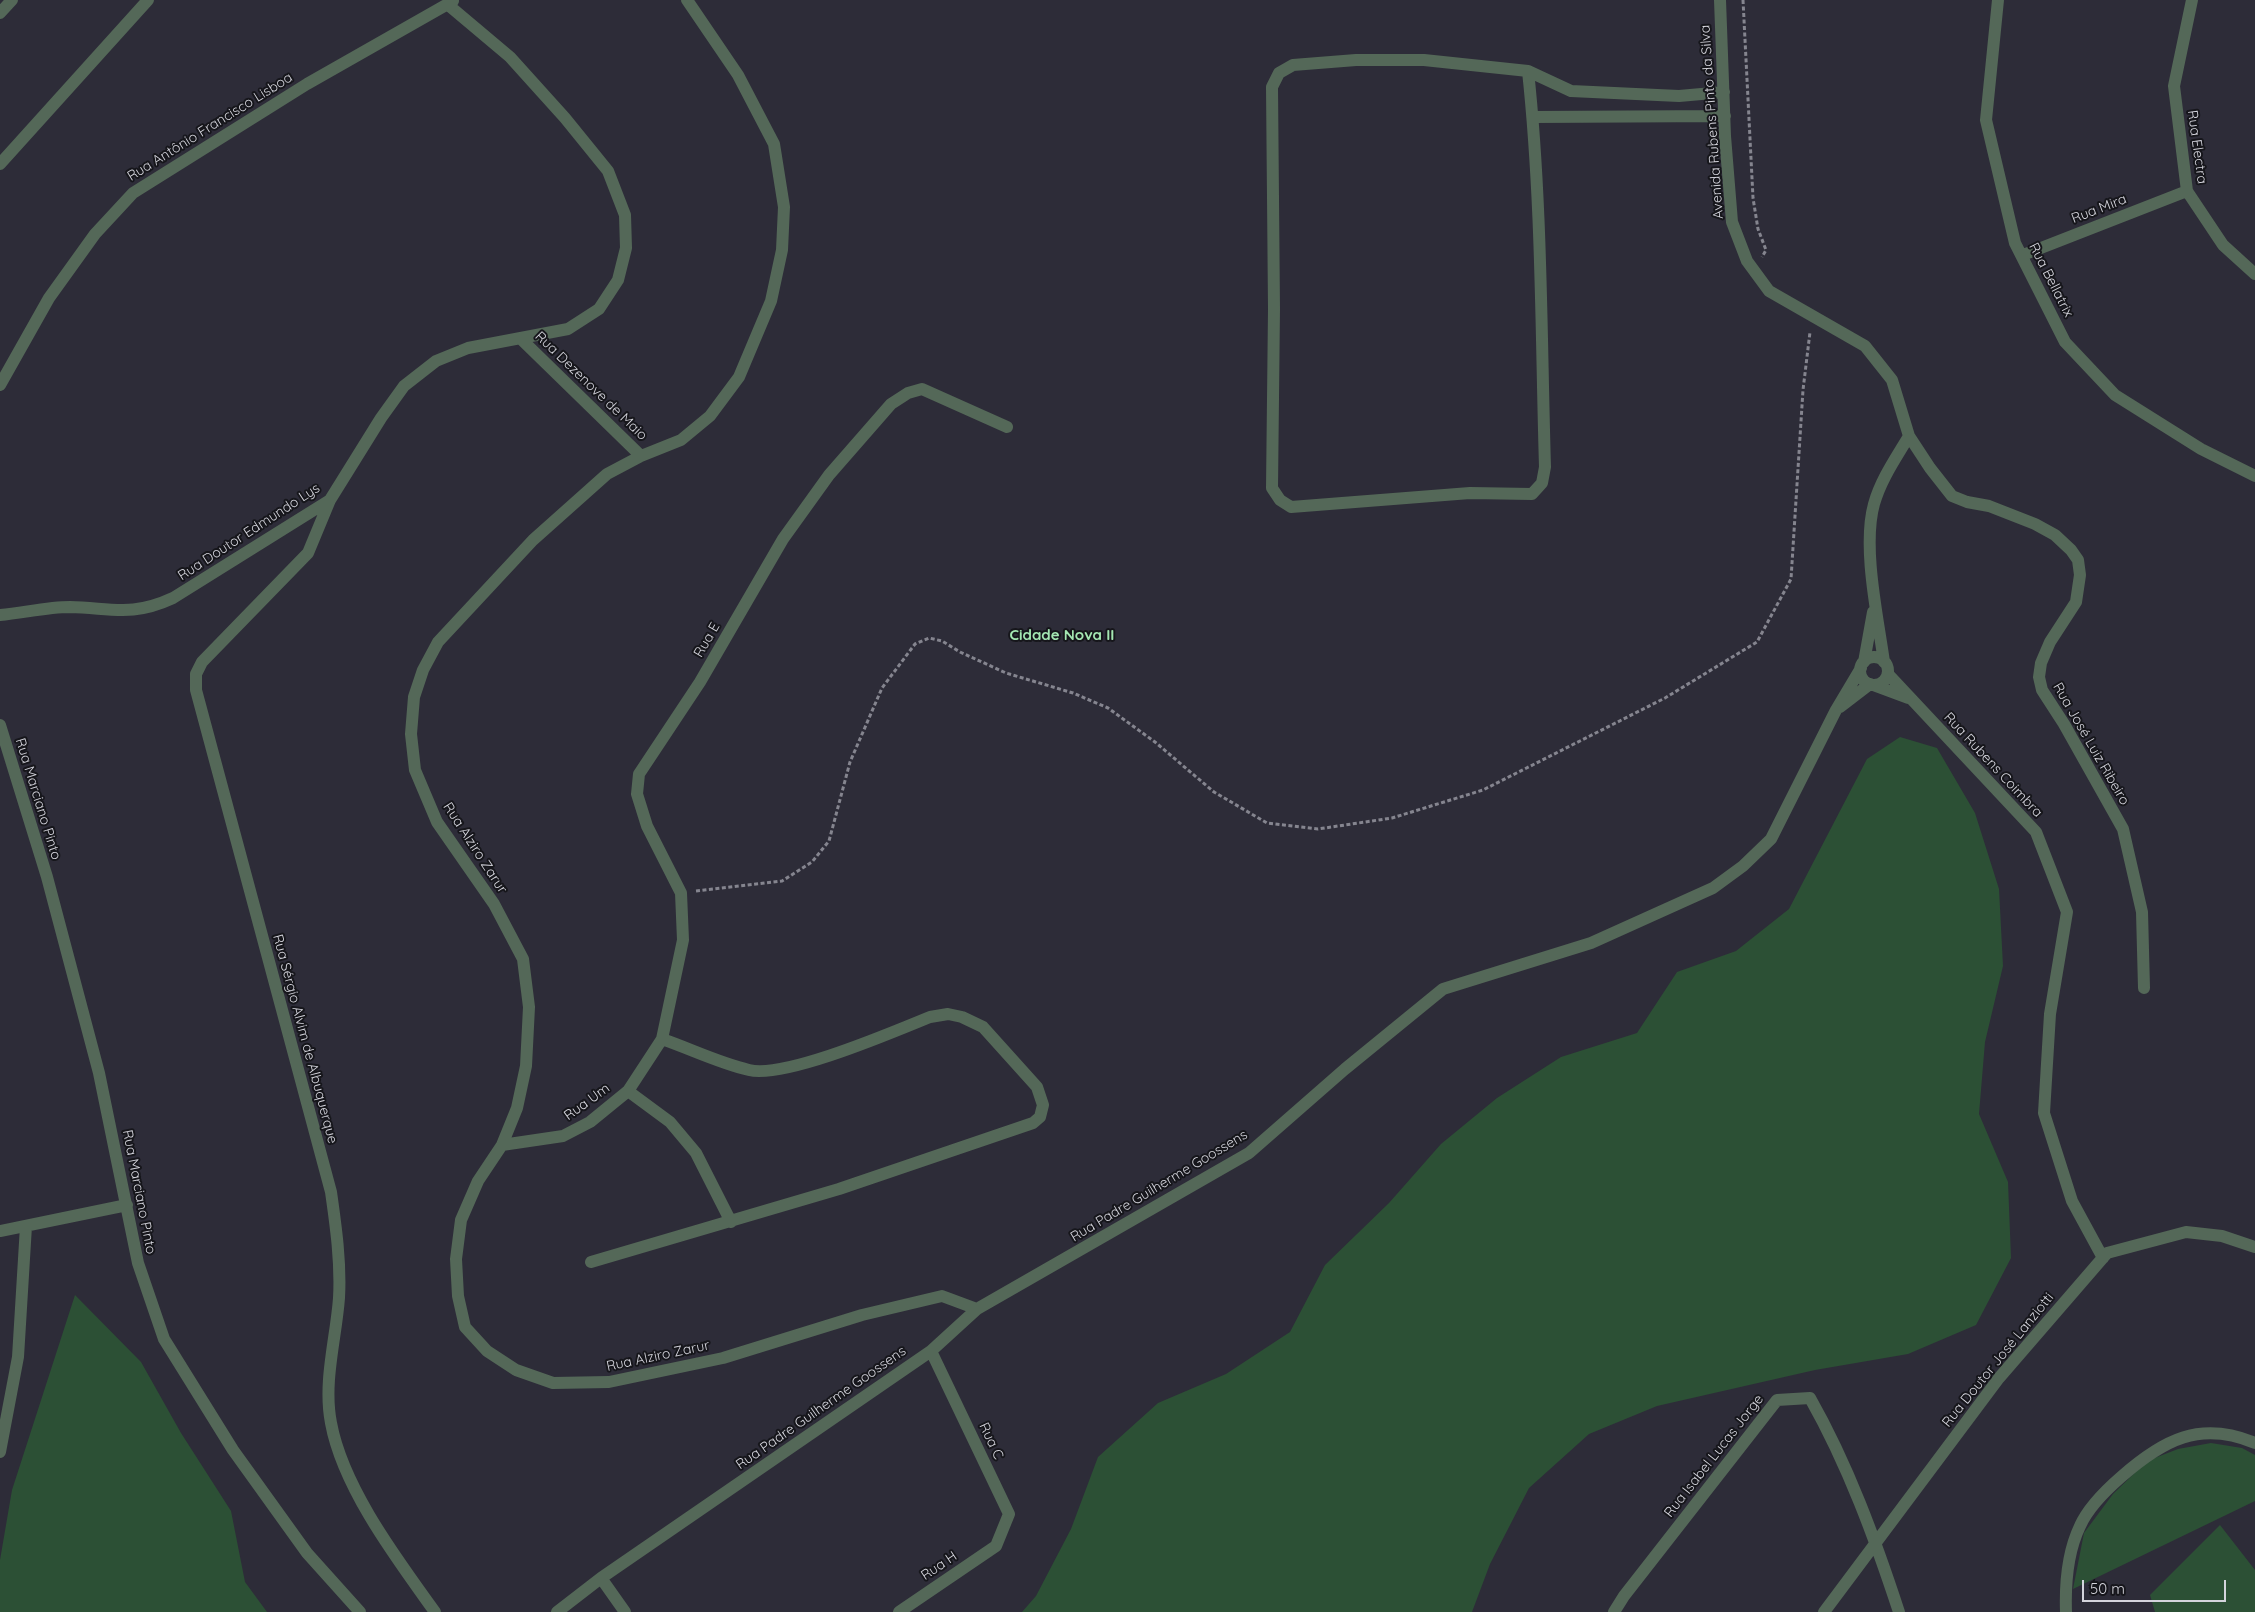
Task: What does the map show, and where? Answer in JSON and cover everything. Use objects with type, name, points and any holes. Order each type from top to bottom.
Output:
[{"type":"street","points":[[0,164],[148,0]]},
{"type":"street","name":"Rua Alziro Zarur","points":[[687,0],[738,74],[774,144],[784,207],[782,250],[771,301],[739,376],[710,416],[681,440],[642,456],[607,474],[533,540],[438,642],[423,670],[414,698],[411,734],[415,770],[437,822],[494,904],[523,959],[529,1007],[526,1066],[517,1108],[502,1145],[478,1181],[461,1220],[456,1259],[458,1296],[465,1327],[486,1351],[516,1370],[553,1383],[610,1382],[723,1358],[862,1315],[942,1296],[977,1309]]},
{"type":"street","name":"Avenida Rubens Pinto da Silva","points":[[1720,0],[1732,222],[1747,261],[1769,291],[1865,346],[1892,380],[1909,436]]},
{"type":"street","name":"Rua Bellatrix","points":[[1998,0],[1986,120],[2014,243],[2022,255],[2065,342],[2116,395],[2201,448],[2255,476]]},
{"type":"street","name":"Rua Electra","points":[[2192,0],[2174,86],[2187,191],[2223,246],[2255,274]]},
{"type":"street","name":"Rua Doutor Edmundo Lys","points":[[0,615],[68,607],[137,611],[152,608],[173,598],[330,500],[381,418],[404,386],[436,361],[468,348],[568,329],[599,309],[618,280],[626,248],[625,215],[608,172],[565,118],[510,57],[450,2]]},
{"type":"street","name":"Rua Antônio Francisco Lisboa","points":[[0,385],[48,298],[95,234],[133,193],[307,84],[450,2]]},
{"type":"street","points":[[1528,70],[1533,117],[1545,457],[1542,483],[1532,494],[1470,493],[1291,507],[1280,500],[1272,488],[1274,309],[1272,87],[1280,73],[1293,65],[1356,60],[1424,60],[1528,70],[1571,91],[1679,96],[1724,92]]},
{"type":"street","points":[[1533,117],[1725,116]]},
{"type":"street","name":"Rua Mira","points":[[2022,255],[2187,191]]},
{"type":"street","name":"Rua Dezenove de Maio","points":[[520,338],[642,456]]},
{"type":"street","name":"Rua E","points":[[662,1039],[683,940],[681,893],[647,826],[637,794],[639,774],[700,682],[783,539],[829,475],[891,404],[908,393],[922,389],[1007,427]]},
{"type":"street","points":[[1871,685],[1882,682],[1886,668],[1875,602],[1870,542],[1873,505],[1886,474],[1909,436]]},
{"type":"street","name":"Rua José Luiz Ribeiro","points":[[1909,436],[1930,468],[1952,496],[1967,502],[1989,506],[2035,524],[2055,535],[2072,550],[2078,560],[2080,587],[2076,602],[2050,642],[2041,663],[2039,677],[2042,690],[2064,724],[2123,829],[2142,912],[2144,988]]},
{"type":"street","name":"Rua Sérgio Alvim de Albuquerque","points":[[330,500],[308,553],[202,662],[196,674],[196,690],[331,1192],[339,1253],[339,1298],[329,1370],[330,1423],[347,1475],[398,1560],[435,1612]]},
{"type":"street","points":[[1875,602],[1862,665],[1862,678],[1871,685],[1911,699]]},
{"type":"street","points":[[1862,665],[1876,657],[1911,699]]},
{"type":"street","name":"Rua Padre Guilherme Goossens","points":[[557,1612],[601,1578],[931,1351],[977,1309],[1250,1153],[1344,1069],[1443,989],[1590,942],[1713,888],[1743,866],[1771,839],[1836,710],[1862,665]]},
{"type":"street","name":"Rua Padre Guilherme Goossens","points":[[1836,710],[1871,685]]},
{"type":"street","name":"Rua Rubens Coimbra","points":[[1911,699],[2036,832],[2067,912],[2050,1014],[2044,1113],[2072,1201],[2103,1258]]},
{"type":"street","name":"Rua Marciano Pinto","points":[[0,725],[47,878],[99,1073],[138,1263],[164,1339],[233,1450],[307,1553],[360,1612]]},
{"type":"street","points":[[591,1262],[839,1189],[1034,1123],[1040,1117],[1043,1105],[1037,1087],[983,1027],[962,1017],[948,1014],[930,1017],[816,1059],[767,1072],[749,1070],[662,1039]]},
{"type":"street","name":"Rua Um","points":[[502,1145],[563,1136],[590,1122],[628,1091],[662,1039]]},
{"type":"street","points":[[628,1091],[670,1122],[696,1153],[731,1222]]},
{"type":"street","points":[[0,1231],[127,1205]]},
{"type":"street","points":[[0,1452],[18,1357],[26,1226]]},
{"type":"street","name":"Rua Doutor José Lanziotti","points":[[1824,1612],[1999,1378],[2107,1253],[2186,1232],[2222,1236],[2255,1247]]},
{"type":"street","name":"Rua C","points":[[931,1351],[1009,1514],[996,1546]]},
{"type":"street","name":"Rua Isabel Lucas Jorge","points":[[1614,1612],[1624,1596],[1777,1400],[1810,1398],[1825,1425],[1876,1542]]},
{"type":"street","points":[[2066,1612],[2065,1576],[2080,1526],[2106,1490],[2145,1455],[2178,1437],[2211,1432],[2242,1437],[2255,1443]]},
{"type":"street","points":[[1876,1542],[1899,1612]]},
{"type":"street","name":"Rua H","points":[[899,1612],[996,1546]]},
{"type":"street","points":[[601,1578],[624,1612]]},
{"type":"path","points":[[1742,0],[1753,198],[1758,229],[1766,250],[1753,270]]},
{"type":"path","points":[[681,893],[782,881],[812,862],[829,841],[850,762],[882,688],[916,644],[929,638],[942,640],[960,652],[1006,673],[1073,693],[1108,708],[1156,742],[1214,792],[1266,823],[1318,829],[1392,818],[1483,790],[1639,711],[1757,642],[1791,579],[1803,390],[1812,317]]},
{"type":"green space","points":[[1900,737],[1937,748],[1975,813],[1999,889],[2003,966],[1985,1042],[1979,1114],[2008,1182],[2011,1258],[1976,1325],[1908,1354],[1815,1370],[1657,1406],[1589,1434],[1529,1488],[1490,1564],[1472,1612],[1022,1612],[1036,1596],[1071,1529],[1098,1457],[1158,1403],[1226,1374],[1290,1332],[1325,1265],[1389,1203],[1441,1144],[1497,1098],[1561,1057],[1637,1033],[1677,972],[1736,951],[1789,909],[1867,759]]},
{"type":"green space","points":[[75,1295],[141,1362],[181,1433],[231,1511],[245,1582],[267,1612],[0,1612],[0,1560],[12,1490]]},
{"type":"green space","points":[[2211,1443],[2242,1448],[2255,1455],[2255,1501],[2073,1589],[2084,1533],[2113,1494],[2147,1461],[2178,1449]]},
{"type":"green space","points":[[2220,1525],[2255,1570],[2255,1612],[2155,1612],[2150,1595]]},
{"type":"district","name":"Cidade Nova II","points":[[1062,635]]}]
